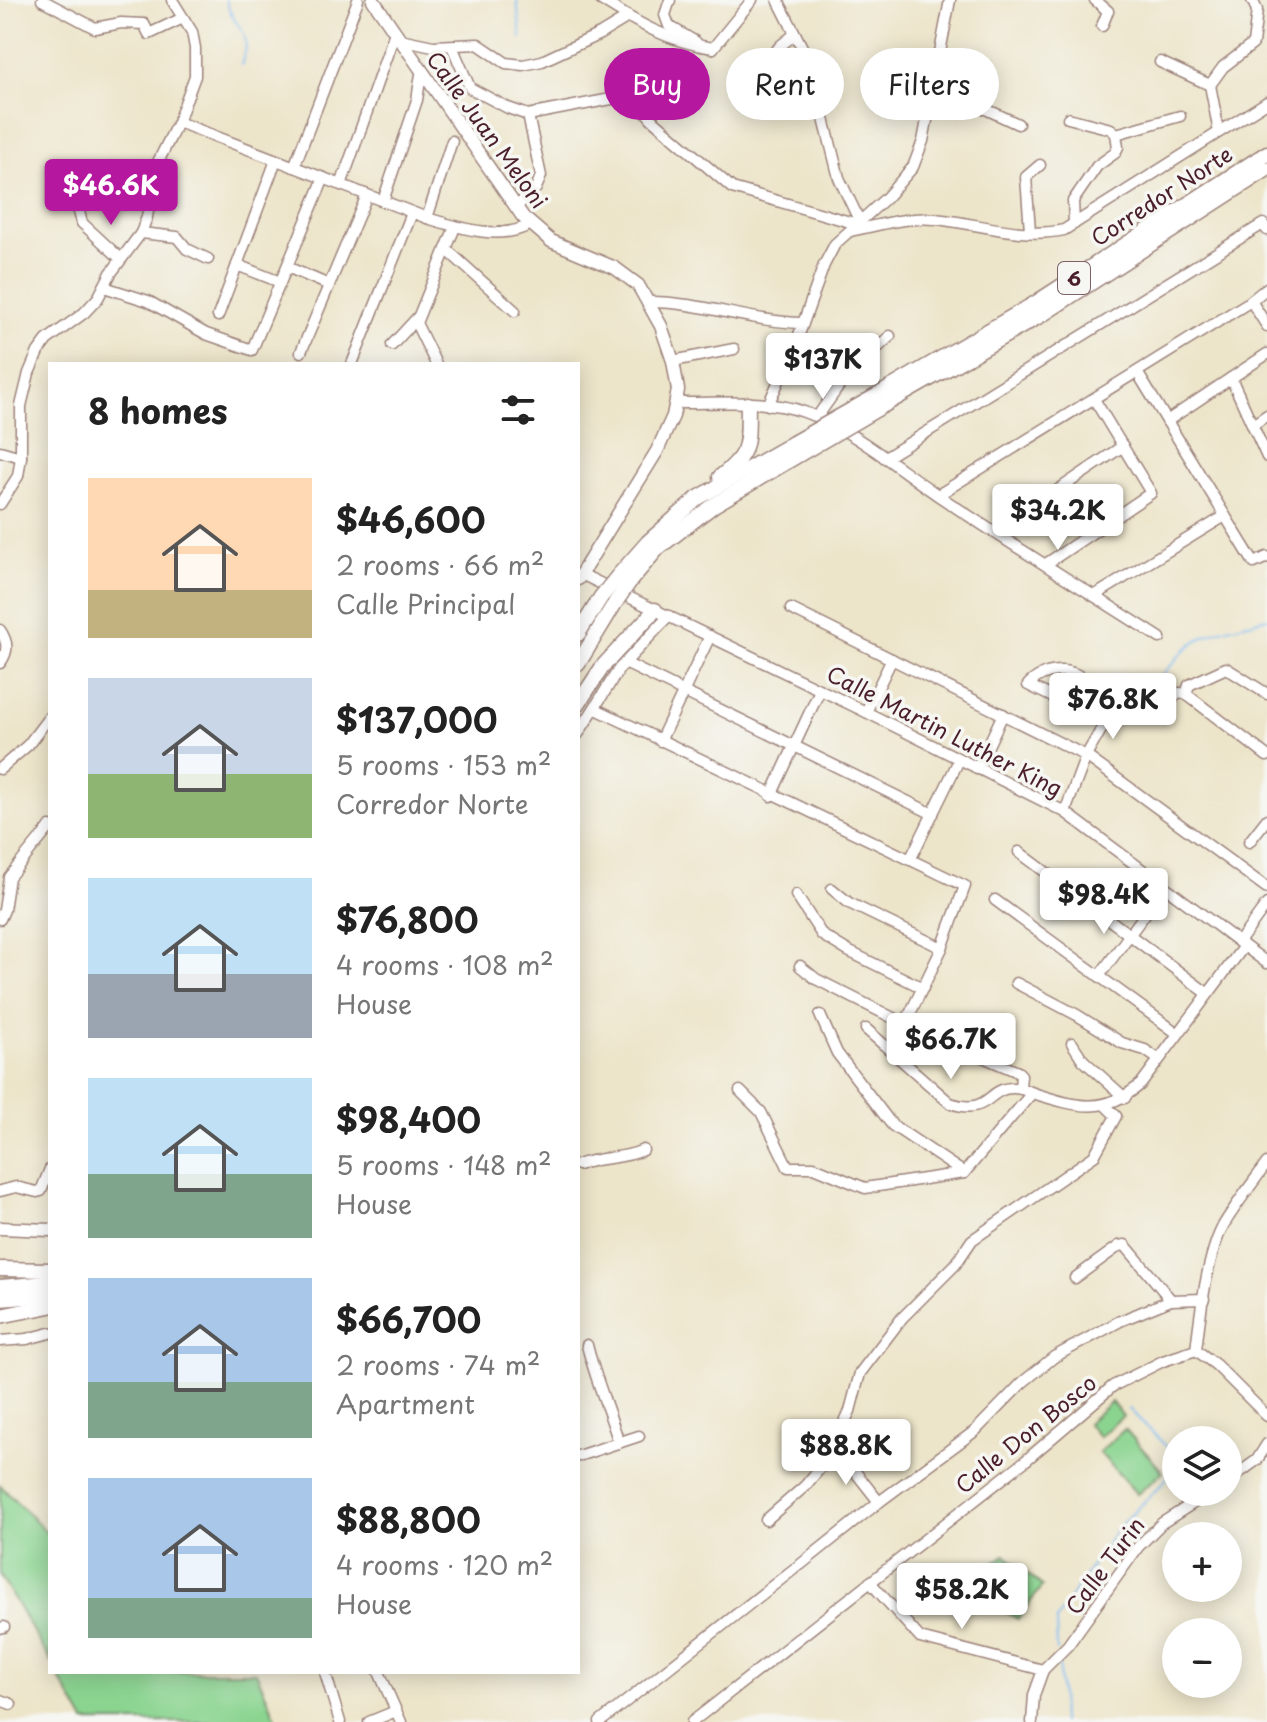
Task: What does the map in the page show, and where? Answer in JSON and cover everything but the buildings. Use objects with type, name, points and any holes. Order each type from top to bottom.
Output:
[{"type":"highway","name":"Corredor Norte","points":[[880,401],[1267,153]]},
{"type":"highway","name":"Corredor Norte","points":[[580,632],[608,600],[648,542],[698,498],[796,449],[1043,314],[1267,169]]},
{"type":"highway","points":[[698,498],[743,456],[748,404]]},
{"type":"highway","name":"Corredor Norte","points":[[624,578],[714,505],[796,449]]},
{"type":"highway","name":"Corredor Norte","points":[[580,660],[608,600]]},
{"type":"highway","points":[[580,701],[603,666],[662,613]]},
{"type":"highway","points":[[0,1269],[48,1270]]},
{"type":"highway","points":[[0,1287],[48,1283]]},
{"type":"highway","points":[[0,1299],[48,1295]]},
{"type":"highway","points":[[0,1316],[48,1306]]},
{"type":"main road","name":"Calle Juan Meloni","points":[[373,0],[421,74],[516,207],[551,241],[615,268],[638,285],[650,302],[673,361],[678,390],[676,403],[657,451],[580,576]]},
{"type":"main road","points":[[0,1228],[48,1230]]},
{"type":"street","points":[[42,0],[95,28],[121,23],[144,24],[149,34],[183,18]]},
{"type":"street","points":[[0,504],[18,476],[21,406],[38,352],[47,340],[84,313],[141,233],[147,217],[156,166],[178,122],[195,76],[192,32],[172,0]]},
{"type":"street","points":[[294,167],[358,0]]},
{"type":"street","points":[[601,0],[683,44],[713,48]]},
{"type":"street","points":[[670,0],[665,15],[669,26],[687,39],[713,48]]},
{"type":"street","points":[[713,48],[752,0]]},
{"type":"street","points":[[778,0],[810,63],[839,178],[855,226]]},
{"type":"street","points":[[941,48],[951,0]]},
{"type":"street","points":[[1095,0],[1108,11],[1102,26]]},
{"type":"street","points":[[1219,132],[1210,85],[1223,67],[1253,44],[1257,10],[1252,0]]},
{"type":"street","points":[[341,185],[397,36],[433,46],[478,44],[506,63],[523,65],[542,61],[628,17]]},
{"type":"street","points":[[779,48],[795,34]]},
{"type":"street","points":[[452,46],[470,88],[508,108],[528,115],[632,95],[662,128],[732,188],[855,226],[933,218],[995,229],[1064,230],[1267,102]]},
{"type":"street","points":[[1160,62],[1210,85]]},
{"type":"street","points":[[383,201],[417,100],[421,74]]},
{"type":"street","points":[[516,207],[536,188],[541,176],[528,115]]},
{"type":"street","points":[[999,115],[1018,124]]},
{"type":"street","points":[[1116,134],[1180,116]]},
{"type":"street","points":[[1068,118],[1114,131],[1117,151],[1097,166],[1073,201],[1074,224]]},
{"type":"street","points":[[768,405],[835,244],[886,198],[913,167],[927,120]]},
{"type":"street","points":[[178,122],[455,227],[515,231],[531,224]]},
{"type":"street","points":[[427,218],[452,141]]},
{"type":"street","points":[[218,316],[276,160]]},
{"type":"street","points":[[1030,231],[1026,177],[1040,165]]},
{"type":"street","points":[[104,287],[148,301],[206,334],[252,350],[324,178]]},
{"type":"street","points":[[301,352],[367,195]]},
{"type":"street","points":[[78,208],[82,223],[121,259]]},
{"type":"street","points":[[353,362],[366,322],[412,213]]},
{"type":"street","points":[[885,458],[1263,224],[1267,230]]},
{"type":"street","points":[[435,362],[416,323],[455,227]]},
{"type":"street","points":[[141,233],[177,237],[187,249],[208,259]]},
{"type":"street","points":[[446,249],[515,311]]},
{"type":"street","points":[[237,265],[280,282]]},
{"type":"street","points":[[287,267],[329,285]]},
{"type":"street","points":[[938,495],[1251,301],[1267,288]]},
{"type":"street","points":[[1251,301],[1267,326]]},
{"type":"street","points":[[650,302],[678,302],[773,322],[803,323]]},
{"type":"street","points":[[392,345],[418,317]]},
{"type":"street","points":[[817,417],[844,379],[890,336]]},
{"type":"street","points":[[673,361],[734,349]]},
{"type":"street","points":[[1167,421],[1267,354]]},
{"type":"street","points":[[1137,372],[1254,563],[1267,557]]},
{"type":"street","points":[[1231,378],[1267,457]]},
{"type":"street","points":[[1046,564],[1151,493],[1094,399]]},
{"type":"street","points":[[676,403],[790,407],[817,417],[1160,638]]},
{"type":"street","points":[[1254,424],[1267,415]]},
{"type":"street","points":[[996,532],[1123,446]]},
{"type":"street","points":[[0,451],[21,457]]},
{"type":"street","points":[[1094,596],[1225,516]]},
{"type":"street","name":"Calle Martin Luther King","points":[[580,576],[710,636],[1065,812],[1267,963]]},
{"type":"street","points":[[791,609],[1086,756],[1267,888]]},
{"type":"street","points":[[580,731],[615,674],[662,613]]},
{"type":"street","points":[[0,630],[6,638],[7,647],[6,656],[0,663]]},
{"type":"street","points":[[660,741],[710,636]]},
{"type":"street","points":[[866,712],[892,659]]},
{"type":"street","points":[[625,663],[933,814]]},
{"type":"street","points":[[1186,694],[1189,685],[1226,668],[1267,694]]},
{"type":"street","points":[[1082,711],[1093,690],[1087,681],[1074,674],[1050,670],[1042,672],[1028,685],[1103,722]]},
{"type":"street","points":[[771,796],[820,690]]},
{"type":"street","points":[[1065,812],[1086,756],[1103,722],[1114,714],[1153,714],[1179,693],[1186,694],[1267,756]]},
{"type":"street","points":[[596,709],[771,796],[965,886],[942,948],[905,1024]]},
{"type":"street","points":[[977,769],[1003,714]]},
{"type":"street","points":[[0,769],[28,745],[48,719]]},
{"type":"street","points":[[910,860],[959,760]]},
{"type":"street","points":[[1249,842],[1267,819]]},
{"type":"street","points":[[0,919],[9,877],[48,829]]},
{"type":"street","points":[[1019,852],[1207,993]]},
{"type":"street","points":[[1099,976],[1165,887]]},
{"type":"street","points":[[832,889],[849,903],[942,948]]},
{"type":"street","points":[[796,895],[822,935],[923,988]]},
{"type":"street","points":[[995,900],[1177,1033]]},
{"type":"street","points":[[866,1029],[950,1103],[967,1108],[980,1106],[1007,1088],[1020,1088],[1079,1106],[1105,1105],[1125,1098],[1141,1084],[1267,904]]},
{"type":"street","points":[[800,966],[822,983],[905,1024],[1018,1072],[1021,1075],[1020,1088]]},
{"type":"street","points":[[1016,983],[1122,1043],[1145,1050],[1158,1059]]},
{"type":"street","points":[[820,1015],[837,1053],[892,1125],[964,1173]]},
{"type":"street","points":[[1072,1043],[1083,1060],[1125,1098]]},
{"type":"street","points":[[740,1091],[761,1112],[788,1167],[814,1167],[865,1188],[964,1173],[1032,1093]]},
{"type":"street","points":[[766,1520],[805,1486],[826,1461],[850,1411],[860,1373],[902,1318],[955,1265],[972,1240],[1094,1156],[1116,1116],[1105,1105]]},
{"type":"street","points":[[580,1164],[603,1158],[627,1158],[643,1150]]},
{"type":"street","points":[[1267,1163],[1222,1228],[1214,1250],[1196,1350],[1216,1365],[1267,1416]]},
{"type":"street","points":[[0,1191],[16,1187],[41,1191],[48,1174]]},
{"type":"street","points":[[1075,1278],[1119,1246],[1125,1245],[1171,1300]]},
{"type":"street","points":[[600,1722],[879,1502],[975,1431],[1023,1382],[1054,1357],[1120,1321],[1171,1300],[1204,1299]]},
{"type":"street","points":[[0,1341],[48,1334]]},
{"type":"street","points":[[587,1345],[619,1443]]},
{"type":"street","name":"Calle Don Bosco","points":[[692,1722],[1025,1461],[1113,1386],[1163,1361],[1196,1350]]},
{"type":"street","points":[[580,1456],[639,1436]]},
{"type":"street","points":[[1242,1471],[1257,1460],[1267,1444]]},
{"type":"street","points":[[832,1450],[846,1460],[879,1502]]},
{"type":"street","name":"Calle Turin","points":[[1032,1722],[1034,1695],[1043,1670],[1068,1645],[1138,1547],[1162,1523],[1189,1506]]},
{"type":"street","points":[[870,1582],[920,1638],[1043,1670]]},
{"type":"street","points":[[326,1674],[340,1722]]},
{"type":"street","points":[[369,1722],[399,1717],[380,1674]]},
{"type":"green space","points":[[1060,675],[1086,689],[1078,705],[1051,691]]},
{"type":"green space","points":[[1111,1402],[1123,1416],[1099,1437],[1087,1423]]},
{"type":"green space","points":[[1125,1429],[1162,1473],[1137,1494],[1099,1452]]},
{"type":"green space","points":[[0,1485],[48,1534],[48,1658],[0,1575]]},
{"type":"green space","points":[[1005,1555],[1042,1586],[1018,1619],[991,1604],[942,1604]]},
{"type":"green space","points":[[57,1674],[257,1674],[278,1722],[85,1722]]},
{"type":"waterway","points":[[226,0],[246,43],[241,65]]},
{"type":"waterway","points":[[517,0],[521,38]]},
{"type":"waterway","points":[[1152,687],[1195,642],[1214,632],[1267,618]]},
{"type":"waterway","points":[[1129,1409],[1162,1442]]},
{"type":"waterway","points":[[1057,1651],[1056,1621],[1118,1528],[1162,1484]]},
{"type":"waterway","points":[[1058,1662],[1062,1722]]}]
